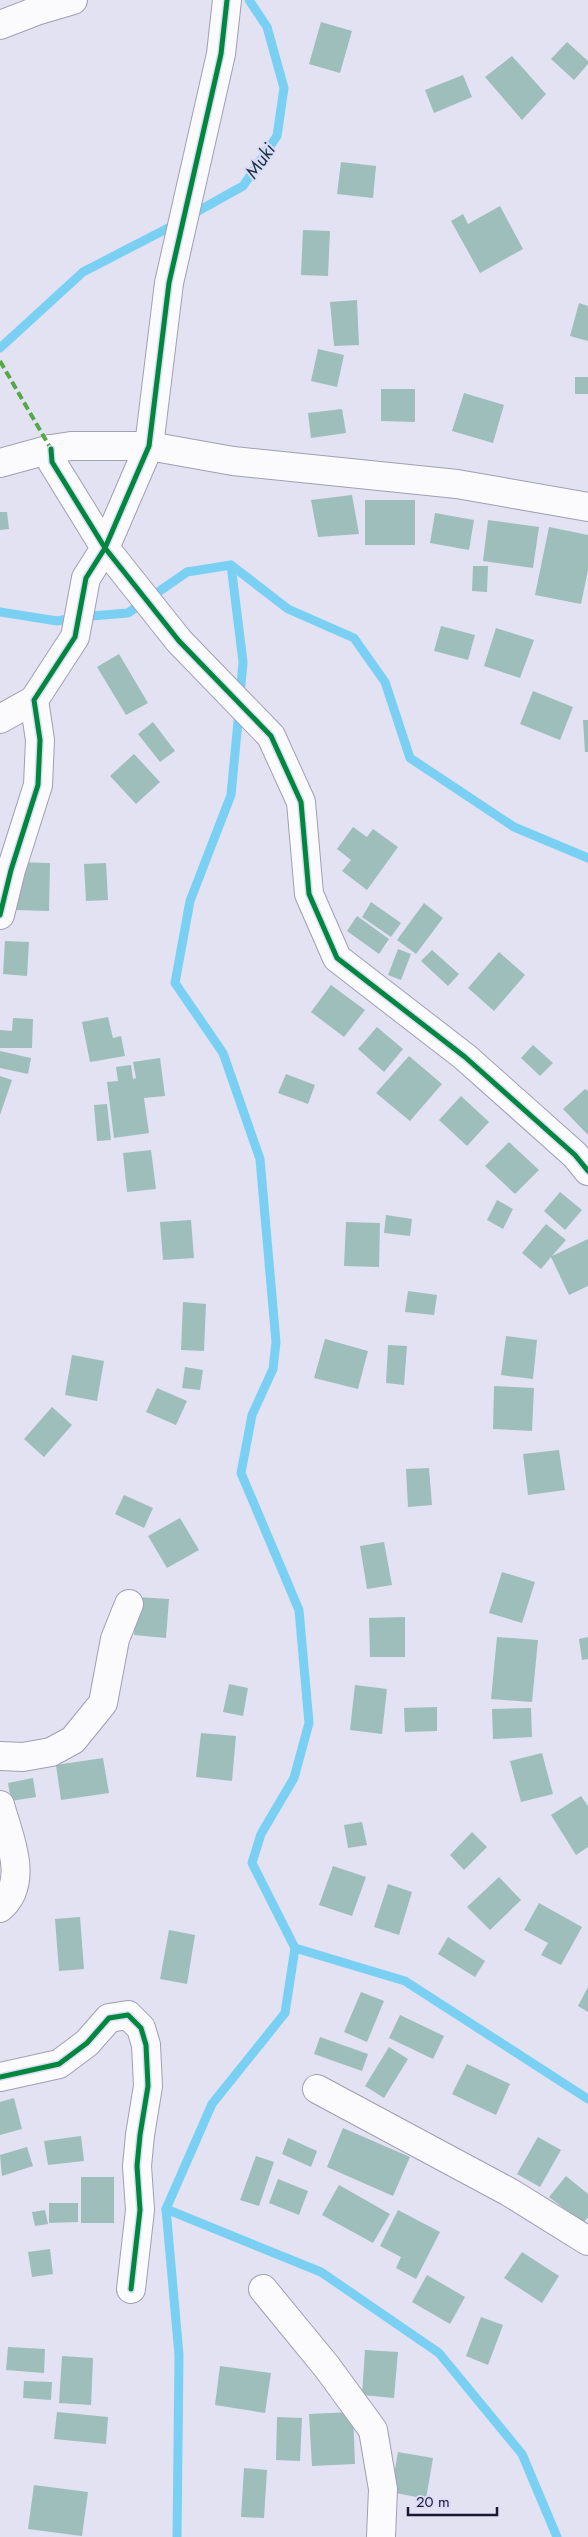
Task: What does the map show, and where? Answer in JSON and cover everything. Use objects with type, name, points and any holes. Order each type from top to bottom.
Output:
[{"type":"street","points":[[0,26],[39,10],[74,0]]},
{"type":"street","points":[[0,719],[34,700],[75,637],[86,578],[105,548],[149,446],[168,283],[217,72],[227,0]]},
{"type":"street","points":[[0,463],[52,449],[71,446],[149,446],[233,461],[457,484],[588,506]]},
{"type":"street","points":[[52,449],[52,462],[105,548],[179,641],[271,736],[302,802],[309,894],[337,958],[465,1057],[575,1155],[588,1171]]},
{"type":"street","points":[[0,915],[11,870],[38,785],[40,740],[34,700]]},
{"type":"street","points":[[0,1756],[23,1757],[51,1752],[74,1740],[103,1703],[115,1639],[129,1604]]},
{"type":"street","points":[[0,1806],[12,1848],[17,1877],[13,1890],[0,1908]]},
{"type":"street","points":[[0,2077],[60,2064],[88,2043],[109,2018],[128,2014],[140,2028],[146,2045],[148,2086],[138,2158],[140,2210],[131,2288]]},
{"type":"street","points":[[316,2089],[509,2192],[588,2241]]},
{"type":"street","points":[[263,2289],[327,2367],[373,2430],[383,2489],[381,2537]]},
{"type":"building","points":[[321,22],[352,31],[340,73],[309,64]]},
{"type":"building","points":[[567,42],[588,61],[588,64],[574,80],[551,59]]},
{"type":"building","points":[[512,56],[546,94],[522,120],[485,77]]},
{"type":"building","points":[[463,75],[472,97],[434,113],[425,90]]},
{"type":"building","points":[[341,162],[376,166],[373,198],[337,194]]},
{"type":"building","points":[[500,206],[523,249],[480,273],[451,221],[463,214],[468,224]]},
{"type":"building","points":[[303,230],[330,231],[328,276],[301,275]]},
{"type":"building","points":[[357,300],[359,345],[334,346],[330,302]]},
{"type":"building","points":[[579,303],[588,306],[588,341],[570,336]]},
{"type":"building","points":[[318,349],[344,355],[337,387],[311,381]]},
{"type":"building","points":[[575,377],[588,377],[588,394],[575,394]]},
{"type":"building","points":[[381,389],[415,389],[415,422],[381,421]]},
{"type":"building","points":[[464,393],[504,405],[493,443],[452,431]]},
{"type":"building","points":[[342,409],[346,433],[311,438],[308,413]]},
{"type":"building","points":[[352,495],[359,534],[318,537],[311,500]]},
{"type":"building","points":[[365,500],[415,500],[415,545],[365,545]]},
{"type":"building","points":[[0,512],[7,512],[9,529],[0,530]]},
{"type":"building","points":[[435,513],[474,520],[469,550],[430,543]]},
{"type":"building","points":[[488,520],[539,527],[533,568],[483,561]]},
{"type":"building","points":[[549,527],[588,535],[588,570],[581,604],[535,595]]},
{"type":"building","points":[[473,566],[488,566],[487,592],[472,591]]},
{"type":"building","points":[[441,626],[475,635],[468,660],[434,651]]},
{"type":"building","points":[[496,628],[534,640],[520,678],[484,666]]},
{"type":"building","points":[[119,654],[148,703],[126,715],[97,667]]},
{"type":"building","points":[[533,691],[573,707],[560,740],[520,724]]},
{"type":"building","points":[[583,720],[588,720],[588,752],[585,752]]},
{"type":"building","points":[[153,722],[175,751],[160,762],[138,734]]},
{"type":"building","points":[[134,754],[160,782],[136,804],[110,776]]},
{"type":"building","points":[[353,827],[367,837],[373,829],[398,847],[367,890],[342,871],[351,860],[337,849]]},
{"type":"building","points":[[15,862],[50,863],[49,911],[14,910]]},
{"type":"building","points":[[106,863],[108,900],[86,901],[84,864]]},
{"type":"building","points":[[371,902],[401,923],[391,937],[362,917]]},
{"type":"building","points":[[424,903],[443,918],[416,954],[397,940]]},
{"type":"building","points":[[357,916],[389,939],[379,954],[347,931]]},
{"type":"building","points":[[5,941],[29,942],[27,976],[3,974]]},
{"type":"building","points":[[398,949],[411,954],[401,980],[388,975]]},
{"type":"building","points":[[432,950],[459,974],[448,986],[421,961]]},
{"type":"building","points":[[499,952],[525,975],[494,1011],[468,988]]},
{"type":"building","points":[[331,985],[365,1010],[344,1037],[311,1012]]},
{"type":"building","points":[[108,1017],[113,1038],[121,1036],[125,1056],[90,1062],[82,1022]]},
{"type":"building","points":[[13,1018],[33,1019],[32,1048],[0,1048],[0,1030],[12,1031]]},
{"type":"building","points":[[377,1027],[403,1049],[384,1072],[358,1049]]},
{"type":"building","points":[[533,1045],[553,1063],[540,1076],[521,1058]]},
{"type":"building","points":[[0,1051],[31,1058],[28,1074],[0,1068]]},
{"type":"building","points":[[409,1056],[442,1084],[410,1121],[376,1093]]},
{"type":"building","points":[[160,1058],[165,1096],[144,1098],[149,1133],[114,1138],[107,1082],[118,1081],[116,1067],[131,1065],[133,1079],[136,1078],[133,1062]]},
{"type":"building","points":[[286,1074],[315,1085],[308,1104],[278,1093]]},
{"type":"building","points":[[0,1076],[12,1080],[0,1115]]},
{"type":"building","points":[[585,1089],[588,1091],[588,1135],[563,1109]]},
{"type":"building","points":[[461,1096],[489,1122],[467,1146],[439,1120]]},
{"type":"building","points":[[107,1104],[111,1140],[97,1141],[94,1105]]},
{"type":"building","points":[[509,1142],[539,1170],[515,1194],[485,1166]]},
{"type":"building","points":[[151,1150],[156,1189],[127,1192],[123,1153]]},
{"type":"building","points":[[560,1192],[582,1210],[565,1230],[544,1211]]},
{"type":"building","points":[[497,1200],[513,1209],[503,1229],[487,1220]]},
{"type":"building","points":[[386,1215],[412,1219],[410,1236],[384,1233]]},
{"type":"building","points":[[191,1220],[194,1258],[163,1260],[160,1222]]},
{"type":"building","points":[[346,1222],[380,1223],[379,1267],[344,1266]]},
{"type":"building","points":[[546,1224],[566,1240],[552,1256],[588,1239],[588,1286],[569,1295],[551,1257],[541,1269],[522,1253]]},
{"type":"building","points":[[408,1291],[437,1295],[434,1315],[405,1312]]},
{"type":"building","points":[[183,1302],[206,1304],[204,1351],[181,1350]]},
{"type":"building","points":[[506,1336],[537,1340],[533,1379],[501,1375]]},
{"type":"building","points":[[325,1339],[368,1351],[358,1389],[314,1378]]},
{"type":"building","points":[[388,1345],[407,1346],[404,1385],[386,1383]]},
{"type":"building","points":[[72,1355],[104,1361],[97,1401],[65,1395]]},
{"type":"building","points":[[185,1367],[203,1370],[200,1390],[182,1388]]},
{"type":"building","points":[[494,1386],[534,1388],[532,1431],[493,1429]]},
{"type":"building","points":[[157,1388],[187,1401],[176,1425],[146,1412]]},
{"type":"building","points":[[52,1407],[72,1425],[44,1457],[24,1439]]},
{"type":"building","points":[[559,1450],[565,1490],[528,1495],[523,1454]]},
{"type":"building","points":[[429,1468],[432,1505],[408,1507],[406,1469]]},
{"type":"building","points":[[124,1495],[153,1508],[144,1528],[115,1514]]},
{"type":"building","points":[[180,1518],[199,1550],[167,1568],[148,1536]]},
{"type":"building","points":[[384,1542],[392,1585],[367,1589],[360,1546]]},
{"type":"building","points":[[502,1572],[535,1582],[522,1623],[489,1613]]},
{"type":"building","points":[[136,1597],[169,1599],[166,1638],[134,1635]]},
{"type":"building","points":[[405,1617],[405,1657],[370,1657],[369,1618]]},
{"type":"building","points":[[497,1637],[538,1640],[532,1702],[491,1699]]},
{"type":"building","points":[[588,1637],[588,1659],[582,1660],[579,1639]]},
{"type":"building","points":[[229,1684],[248,1688],[243,1716],[223,1712]]},
{"type":"building","points":[[355,1685],[387,1689],[382,1734],[350,1730]]},
{"type":"building","points":[[437,1707],[437,1731],[405,1732],[404,1708]]},
{"type":"building","points":[[531,1708],[532,1737],[493,1739],[492,1709]]},
{"type":"building","points":[[201,1733],[236,1736],[232,1781],[196,1777]]},
{"type":"building","points":[[542,1753],[553,1794],[521,1802],[510,1761]]},
{"type":"building","points":[[103,1758],[109,1793],[61,1800],[56,1765]]},
{"type":"building","points":[[33,1778],[36,1797],[11,1801],[8,1783]]},
{"type":"building","points":[[581,1796],[588,1806],[588,1847],[576,1855],[551,1815]]},
{"type":"building","points":[[362,1822],[367,1845],[348,1848],[344,1825]]},
{"type":"building","points":[[472,1832],[487,1847],[464,1870],[450,1855]]},
{"type":"building","points":[[333,1866],[366,1877],[352,1916],[319,1905]]},
{"type":"building","points":[[499,1877],[521,1900],[490,1930],[467,1907]]},
{"type":"building","points":[[388,1884],[412,1892],[399,1935],[374,1927]]},
{"type":"building","points":[[539,1903],[582,1927],[561,1965],[541,1955],[548,1943],[524,1930]]},
{"type":"building","points":[[80,1917],[84,1969],[59,1971],[55,1919]]},
{"type":"building","points":[[169,1930],[195,1935],[187,1984],[160,1979]]},
{"type":"building","points":[[448,1937],[485,1961],[475,1977],[438,1954]]},
{"type":"building","points":[[588,1987],[588,2012],[578,2006]]},
{"type":"building","points":[[361,1992],[384,2001],[367,2042],[344,2032]]},
{"type":"building","points":[[400,2015],[444,2036],[433,2059],[389,2038]]},
{"type":"building","points":[[320,2037],[368,2054],[362,2071],[314,2054]]},
{"type":"building","points":[[389,2047],[408,2059],[384,2098],[365,2086]]},
{"type":"building","points":[[467,2064],[510,2084],[496,2115],[452,2094]]},
{"type":"building","points":[[14,2098],[22,2129],[0,2135],[0,2102]]},
{"type":"building","points":[[343,2128],[410,2157],[393,2196],[327,2167]]},
{"type":"building","points":[[81,2136],[84,2161],[48,2165],[44,2141]]},
{"type":"building","points":[[538,2137],[561,2150],[540,2187],[517,2174]]},
{"type":"building","points":[[288,2138],[317,2151],[311,2167],[282,2154]]},
{"type":"building","points":[[27,2147],[33,2166],[2,2176],[0,2155]]},
{"type":"building","points":[[256,2156],[274,2162],[259,2206],[240,2200]]},
{"type":"building","points":[[566,2176],[588,2194],[588,2217],[583,2223],[549,2197]]},
{"type":"building","points":[[81,2177],[114,2177],[114,2223],[81,2223]]},
{"type":"building","points":[[278,2179],[308,2191],[299,2215],[269,2203]]},
{"type":"building","points":[[339,2185],[390,2214],[373,2243],[322,2215]]},
{"type":"building","points":[[49,2203],[78,2203],[78,2222],[49,2223]]},
{"type":"building","points":[[45,2210],[48,2224],[35,2226],[32,2212]]},
{"type":"building","points":[[398,2210],[440,2232],[416,2279],[396,2268],[401,2257],[380,2246]]},
{"type":"building","points":[[50,2249],[53,2274],[32,2277],[28,2252]]},
{"type":"building","points":[[522,2252],[559,2276],[542,2303],[504,2278]]},
{"type":"building","points":[[427,2275],[465,2297],[450,2324],[412,2302]]},
{"type":"building","points":[[481,2317],[503,2325],[488,2365],[466,2356]]},
{"type":"building","points":[[8,2347],[45,2349],[44,2373],[6,2370]]},
{"type":"building","points":[[365,2350],[398,2352],[394,2398],[362,2395]]},
{"type":"building","points":[[62,2356],[93,2358],[91,2405],[59,2403]]},
{"type":"building","points":[[220,2366],[271,2373],[265,2413],[215,2405]]},
{"type":"building","points":[[24,2381],[52,2382],[51,2400],[23,2398]]},
{"type":"building","points":[[57,2412],[108,2417],[106,2444],[54,2439]]},
{"type":"building","points":[[353,2412],[355,2464],[312,2466],[309,2414]]},
{"type":"building","points":[[277,2417],[302,2418],[300,2461],[276,2460]]},
{"type":"building","points":[[398,2452],[433,2458],[426,2499],[391,2492]]},
{"type":"building","points":[[244,2468],[267,2470],[264,2518],[241,2517]]},
{"type":"building","points":[[34,2485],[88,2492],[82,2536],[28,2529]]},
{"type":"waterway","name":"Muki","points":[[191,215],[243,186],[277,136],[284,88],[267,27],[249,0]]},
{"type":"waterway","name":"Muki","points":[[0,348],[83,272],[176,224]]},
{"type":"waterway","points":[[231,565],[243,662],[240,696]]},
{"type":"waterway","points":[[0,612],[57,621],[79,617],[128,613],[187,572],[231,565],[288,609],[354,638],[385,682],[410,758],[514,827],[588,858]]},
{"type":"waterway","points":[[177,2537],[179,2355],[166,2209],[212,2104],[285,2013],[295,1948],[252,1863],[261,1834],[294,1778],[309,1723],[299,1610],[241,1473],[252,1415],[273,1369],[276,1342],[260,1159],[223,1053],[175,983],[190,901],[231,795],[239,711]]},
{"type":"waterway","points":[[295,1948],[405,1981],[588,2099]]},
{"type":"waterway","points":[[166,2209],[321,2272],[439,2353],[522,2454],[557,2537]]},
{"type":"marked path","points":[[0,361],[51,449]]},
{"type":"cycle path","points":[[0,915],[11,870],[38,785],[40,740],[34,700],[75,637],[86,578],[105,548],[149,446],[169,283],[221,54],[227,0]]},
{"type":"cycle path","points":[[51,449],[52,462],[105,548],[179,641],[271,736],[301,802],[309,894],[337,958],[465,1057],[575,1155],[588,1171]]},
{"type":"cycle path","points":[[0,2077],[59,2064],[87,2043],[109,2018],[128,2015],[141,2028],[146,2045],[148,2086],[137,2166],[140,2210],[131,2289]]}]
